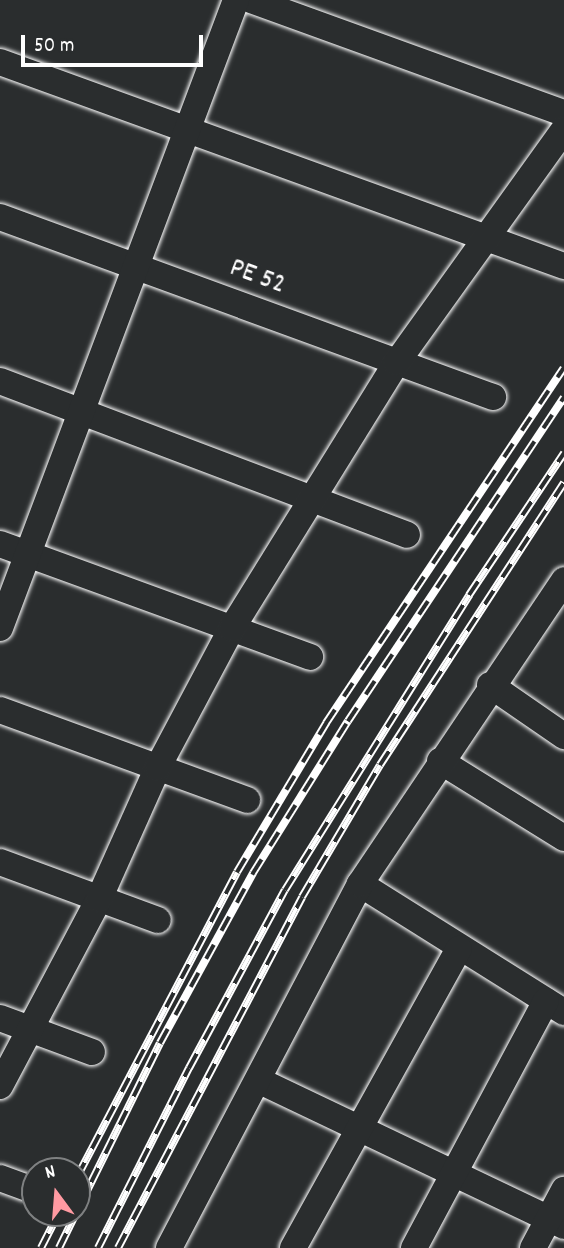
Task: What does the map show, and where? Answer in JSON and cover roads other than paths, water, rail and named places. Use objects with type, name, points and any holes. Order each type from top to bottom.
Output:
[{"type":"street","points":[[0,628],[236,0]]},
{"type":"street","points":[[251,0],[564,113]]},
{"type":"street","points":[[0,62],[564,266]]},
{"type":"street","points":[[0,1086],[28,1028],[99,899],[158,767],[232,628],[314,500],[397,362],[564,131]]},
{"type":"street","name":"PE 52","points":[[0,217],[493,397]]},
{"type":"street","points":[[0,381],[407,535]]},
{"type":"street","points":[[0,544],[310,657]]},
{"type":"street","points":[[169,1248],[360,884],[491,685],[561,591]]},
{"type":"street","points":[[491,685],[564,736]]},
{"type":"street","points":[[0,710],[247,800]]},
{"type":"street","points":[[439,761],[564,838]]},
{"type":"street","points":[[0,862],[158,920]]},
{"type":"street","points":[[360,884],[459,949],[555,1007],[454,1173],[414,1248]]},
{"type":"street","points":[[293,1248],[459,949]]},
{"type":"street","points":[[0,1018],[92,1052]]},
{"type":"street","points":[[258,1080],[556,1222]]},
{"type":"street","points":[[0,1178],[21,1186]]},
{"type":"street","points":[[533,1248],[556,1222],[564,1190]]},
{"type":"railway","points":[[87,1157],[237,872],[326,723],[564,368]]},
{"type":"railway","points":[[91,1183],[160,1043],[253,873],[348,721],[564,397]]},
{"type":"railway","points":[[98,1248],[189,1068],[285,890],[469,595],[564,453]]},
{"type":"railway","points":[[118,1248],[302,897],[380,765],[564,483]]},
{"type":"railway","points":[[41,1248],[52,1227]]},
{"type":"railway","points":[[59,1248],[69,1227]]}]
